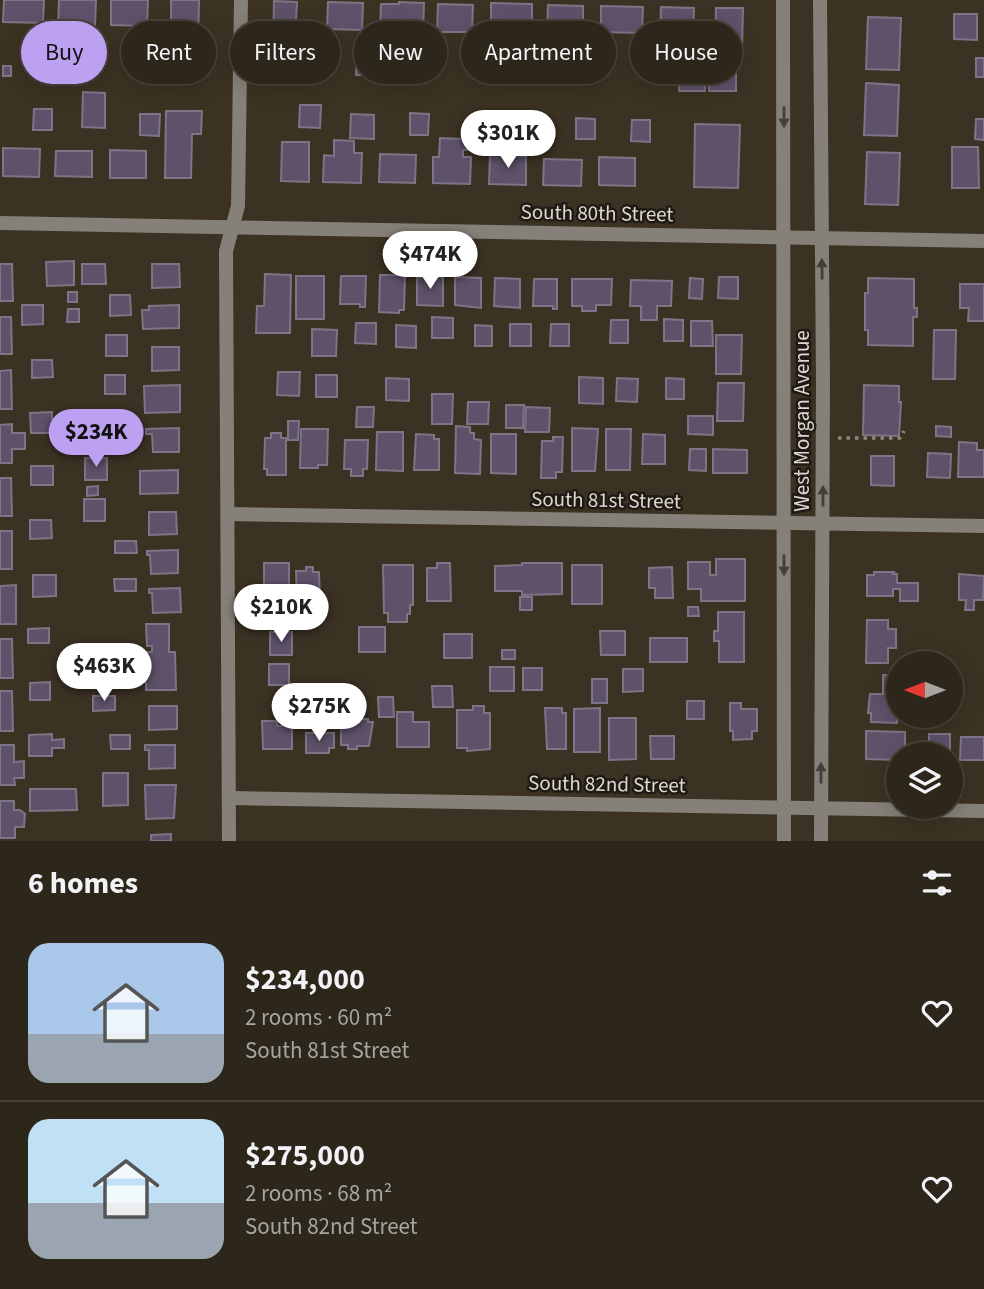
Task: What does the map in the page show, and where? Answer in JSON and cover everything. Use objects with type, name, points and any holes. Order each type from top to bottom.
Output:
[{"type":"street","points":[[229,841],[226,251],[238,206],[241,0]]},
{"type":"street","name":"West Morgan Avenue","points":[[783,0],[784,841]]},
{"type":"street","name":"West Morgan Avenue","points":[[820,0],[823,525],[821,841]]},
{"type":"street","name":"South 80th Street","points":[[0,223],[984,241]]},
{"type":"street","name":"South 81st Street","points":[[228,514],[984,526]]},
{"type":"street","name":"South 82nd Street","points":[[229,798],[984,811]]},
{"type":"path","points":[[838,438],[900,438],[904,431]]},
{"type":"building","points":[[4,0],[44,0],[43,21],[3,22]]},
{"type":"building","points":[[59,0],[96,0],[95,21],[58,21]]},
{"type":"building","points":[[111,0],[148,0],[147,21],[121,21],[121,25],[111,25]]},
{"type":"building","points":[[171,0],[199,0],[199,21],[171,21]]},
{"type":"building","points":[[274,1],[297,2],[296,21],[274,21]]},
{"type":"building","points":[[328,2],[363,3],[362,21],[354,21],[354,30],[340,29],[340,21],[327,21]]},
{"type":"building","points":[[424,3],[423,21],[380,21],[381,4]]},
{"type":"building","points":[[491,3],[532,4],[532,21],[491,21]]},
{"type":"building","points":[[438,4],[473,5],[472,21],[461,21],[461,32],[447,32],[447,21],[437,21]]},
{"type":"building","points":[[548,5],[583,6],[583,21],[547,21]]},
{"type":"building","points":[[601,6],[643,7],[642,21],[630,21],[630,33],[616,32],[616,21],[601,21]]},
{"type":"building","points":[[661,7],[694,8],[694,21],[661,21]]},
{"type":"building","points":[[716,8],[743,8],[742,50],[742,21],[716,21]]},
{"type":"building","points":[[954,14],[977,14],[977,40],[954,39]]},
{"type":"building","points":[[868,17],[901,18],[899,70],[866,69]]},
{"type":"building","points":[[976,58],[984,58],[984,77],[976,77]]},
{"type":"building","points":[[3,66],[11,66],[11,76],[3,76]]},
{"type":"building","points":[[866,83],[899,85],[897,136],[864,135]]},
{"type":"building","points":[[679,84],[705,84],[705,91],[679,91]]},
{"type":"building","points":[[709,84],[736,84],[736,91],[709,91]]},
{"type":"building","points":[[83,92],[105,93],[105,128],[82,127]]},
{"type":"building","points":[[300,105],[321,105],[320,128],[299,127]]},
{"type":"building","points":[[34,109],[52,109],[52,130],[33,130]]},
{"type":"building","points":[[166,111],[202,111],[201,134],[192,134],[191,178],[165,178]]},
{"type":"building","points":[[410,113],[429,114],[428,135],[410,135]]},
{"type":"building","points":[[140,114],[160,114],[159,136],[140,135]]},
{"type":"building","points":[[351,114],[374,115],[374,139],[350,138]]},
{"type":"building","points":[[576,118],[595,119],[595,139],[576,139]]},
{"type":"building","points":[[976,119],[984,119],[984,140],[975,139]]},
{"type":"building","points":[[632,120],[650,120],[650,142],[631,141]]},
{"type":"building","points":[[695,124],[740,125],[738,188],[694,187]]},
{"type":"building","points":[[522,125],[538,125],[538,147],[521,146]]},
{"type":"building","points":[[463,127],[484,128],[484,150],[463,150],[463,157],[471,157],[470,184],[433,183],[433,157],[439,157],[440,138],[463,139]]},
{"type":"building","points":[[334,140],[354,141],[354,153],[362,153],[361,183],[323,182],[324,155],[334,156]]},
{"type":"building","points":[[282,142],[309,142],[309,182],[281,181]]},
{"type":"building","points":[[952,147],[978,147],[979,188],[952,188]]},
{"type":"building","points":[[3,148],[40,149],[39,177],[3,176]]},
{"type":"building","points":[[110,150],[146,151],[146,178],[110,178]]},
{"type":"building","points":[[56,151],[92,151],[92,177],[55,176]]},
{"type":"building","points":[[867,152],[900,153],[898,205],[865,204]]},
{"type":"building","points":[[380,154],[416,155],[415,183],[379,182]]},
{"type":"building","points":[[490,155],[526,156],[526,185],[489,184]]},
{"type":"building","points":[[599,157],[635,158],[635,186],[599,185]]},
{"type":"building","points":[[544,159],[582,160],[581,186],[543,185]]},
{"type":"building","points":[[74,261],[74,285],[47,286],[46,262]]},
{"type":"building","points":[[0,264],[12,264],[13,301],[0,301]]},
{"type":"building","points":[[82,264],[105,264],[106,284],[82,284]]},
{"type":"building","points":[[152,264],[179,264],[180,287],[152,288]]},
{"type":"building","points":[[265,274],[291,275],[290,333],[256,333],[257,306],[264,306]]},
{"type":"building","points":[[380,275],[405,275],[404,310],[399,310],[399,313],[379,312]]},
{"type":"building","points":[[296,276],[324,276],[324,319],[296,319]]},
{"type":"building","points":[[341,276],[366,276],[365,307],[360,307],[360,304],[340,304]]},
{"type":"building","points":[[417,277],[443,277],[443,306],[417,305]]},
{"type":"building","points":[[455,277],[481,278],[481,308],[455,305]]},
{"type":"building","points":[[719,277],[738,277],[738,299],[718,298]]},
{"type":"building","points":[[495,278],[520,279],[520,308],[494,306]]},
{"type":"building","points":[[690,278],[703,279],[702,299],[689,298]]},
{"type":"building","points":[[868,278],[914,279],[914,308],[917,308],[917,317],[913,317],[913,346],[868,345],[868,330],[865,330],[865,293],[868,293]]},
{"type":"building","points":[[534,279],[557,279],[557,309],[553,309],[553,306],[533,306]]},
{"type":"building","points":[[572,279],[612,279],[611,305],[596,305],[596,311],[582,311],[582,306],[572,306]]},
{"type":"building","points":[[631,280],[672,281],[671,306],[657,306],[657,320],[641,320],[641,306],[630,306]]},
{"type":"building","points":[[960,284],[984,284],[984,321],[968,321],[969,308],[960,308]]},
{"type":"building","points":[[68,292],[77,292],[77,302],[68,302]]},
{"type":"building","points":[[110,295],[130,295],[131,315],[110,316]]},
{"type":"building","points":[[22,305],[43,305],[43,324],[22,325]]},
{"type":"building","points":[[179,305],[179,328],[143,329],[142,310],[149,310],[149,306]]},
{"type":"building","points":[[68,309],[79,309],[79,322],[67,322]]},
{"type":"building","points":[[0,317],[11,317],[12,354],[0,354]]},
{"type":"building","points":[[432,317],[453,318],[453,338],[432,338]]},
{"type":"building","points":[[664,319],[683,320],[683,341],[664,341]]},
{"type":"building","points":[[611,320],[628,320],[628,343],[610,343]]},
{"type":"building","points":[[691,321],[712,321],[713,346],[691,346]]},
{"type":"building","points":[[356,323],[376,323],[376,344],[355,343]]},
{"type":"building","points":[[510,324],[531,324],[531,346],[510,346]]},
{"type":"building","points":[[551,324],[569,324],[569,346],[550,346]]},
{"type":"building","points":[[396,325],[416,326],[416,348],[396,347]]},
{"type":"building","points":[[475,325],[492,326],[492,346],[475,346]]},
{"type":"building","points":[[312,329],[337,330],[336,356],[312,356]]},
{"type":"building","points":[[934,330],[956,330],[955,379],[933,379]]},
{"type":"building","points":[[106,335],[127,335],[127,356],[106,356]]},
{"type":"building","points":[[716,335],[742,335],[741,374],[716,374]]},
{"type":"building","points":[[152,347],[179,347],[179,370],[152,371]]},
{"type":"building","points":[[32,360],[52,360],[53,377],[32,378]]},
{"type":"building","points":[[11,370],[12,409],[0,409],[0,371]]},
{"type":"building","points":[[278,372],[300,372],[299,396],[277,395]]},
{"type":"building","points":[[105,375],[125,375],[125,394],[105,394]]},
{"type":"building","points":[[316,375],[337,375],[337,397],[316,397]]},
{"type":"building","points":[[579,377],[603,378],[603,404],[579,403]]},
{"type":"building","points":[[386,378],[409,379],[409,401],[386,400]]},
{"type":"building","points":[[617,378],[638,379],[637,402],[616,401]]},
{"type":"building","points":[[666,378],[684,379],[684,399],[666,399]]},
{"type":"building","points":[[718,383],[744,383],[743,421],[717,421]]},
{"type":"building","points":[[180,385],[180,412],[145,413],[144,386]]},
{"type":"building","points":[[864,385],[899,386],[899,436],[863,435]]},
{"type":"building","points":[[432,394],[453,394],[452,424],[432,424]]},
{"type":"building","points":[[468,402],[489,402],[488,424],[467,424]]},
{"type":"building","points":[[506,405],[524,405],[523,428],[506,428]]},
{"type":"building","points":[[357,407],[374,407],[373,427],[356,427]]},
{"type":"building","points":[[526,407],[550,408],[549,432],[525,432]]},
{"type":"building","points":[[52,412],[52,433],[31,433],[30,413]]},
{"type":"building","points":[[688,416],[713,416],[713,435],[688,434]]},
{"type":"building","points":[[86,417],[106,417],[106,431],[86,431]]},
{"type":"building","points":[[288,421],[299,421],[298,440],[288,440]]},
{"type":"building","points":[[12,424],[12,433],[25,433],[25,449],[12,449],[12,463],[0,463],[0,425]]},
{"type":"building","points":[[456,426],[470,427],[474,439],[481,440],[480,474],[455,473]]},
{"type":"building","points":[[936,426],[951,427],[951,437],[936,436]]},
{"type":"building","points":[[179,428],[179,452],[153,452],[152,434],[146,434],[146,429]]},
{"type":"building","points":[[572,428],[598,429],[595,471],[572,471]]},
{"type":"building","points":[[301,429],[328,429],[327,465],[300,468]]},
{"type":"building","points":[[606,429],[631,429],[630,470],[606,470]]},
{"type":"building","points":[[377,432],[403,432],[403,471],[376,470]]},
{"type":"building","points":[[271,433],[281,433],[281,438],[286,438],[286,475],[267,475],[267,469],[264,469],[265,438],[271,438]]},
{"type":"building","points":[[416,434],[434,435],[434,439],[439,439],[439,470],[414,470]]},
{"type":"building","points":[[491,434],[516,434],[516,474],[491,473]]},
{"type":"building","points":[[643,434],[665,435],[665,464],[642,464]]},
{"type":"building","points":[[553,437],[563,437],[562,472],[556,472],[556,478],[541,478],[542,441],[553,441]]},
{"type":"building","points":[[345,440],[368,440],[367,469],[363,469],[363,476],[351,476],[351,469],[344,469]]},
{"type":"building","points":[[959,442],[977,443],[977,450],[984,450],[984,477],[958,477]]},
{"type":"building","points":[[690,449],[706,449],[706,471],[689,470]]},
{"type":"building","points":[[713,449],[747,450],[747,473],[713,473]]},
{"type":"building","points":[[928,453],[951,454],[950,478],[927,477]]},
{"type":"building","points":[[871,456],[894,456],[894,486],[871,485]]},
{"type":"building","points":[[85,458],[107,458],[107,480],[85,480]]},
{"type":"building","points":[[31,466],[53,466],[53,485],[31,485]]},
{"type":"building","points":[[178,470],[178,493],[140,494],[140,471]]},
{"type":"building","points":[[0,478],[11,478],[12,516],[0,516]]},
{"type":"building","points":[[98,486],[98,495],[87,496],[87,487]]},
{"type":"building","points":[[84,499],[105,499],[105,521],[84,521]]},
{"type":"building","points":[[149,512],[176,512],[177,534],[149,535]]},
{"type":"building","points":[[30,520],[51,520],[52,538],[30,539]]},
{"type":"building","points":[[0,531],[12,531],[12,569],[0,569]]},
{"type":"building","points":[[115,541],[136,541],[137,553],[115,553]]},
{"type":"building","points":[[178,550],[178,573],[151,574],[150,555],[147,555],[147,551]]},
{"type":"building","points":[[716,559],[745,559],[745,601],[701,601],[701,589],[688,589],[688,562],[710,562],[710,575],[716,575]]},
{"type":"building","points":[[264,563],[289,563],[289,601],[264,601]]},
{"type":"building","points":[[437,563],[450,563],[451,601],[427,601],[427,568],[437,568]]},
{"type":"building","points":[[562,563],[562,594],[522,595],[522,591],[495,591],[495,566]]},
{"type":"building","points":[[383,565],[413,565],[413,605],[410,605],[407,622],[388,622],[388,613],[384,613]]},
{"type":"building","points":[[572,565],[602,565],[602,604],[572,604]]},
{"type":"building","points":[[306,567],[313,567],[313,572],[319,572],[320,597],[310,597],[310,602],[302,602],[302,597],[297,597],[296,571],[306,571]]},
{"type":"building","points":[[672,567],[673,598],[655,598],[655,588],[649,588],[649,568]]},
{"type":"building","points":[[874,572],[894,572],[893,574],[897,574],[897,583],[918,583],[918,601],[900,601],[900,589],[893,589],[893,596],[867,596],[867,575],[874,575]]},
{"type":"building","points":[[959,574],[984,576],[983,600],[974,600],[974,610],[965,610],[966,600],[959,600]]},
{"type":"building","points":[[33,575],[56,575],[56,596],[33,597]]},
{"type":"building","points":[[114,579],[136,579],[136,591],[115,591]]},
{"type":"building","points":[[16,585],[16,624],[0,624],[0,586]]},
{"type":"building","points":[[180,588],[181,612],[153,613],[152,593],[149,593],[149,589]]},
{"type":"building","points":[[520,597],[532,597],[532,610],[520,610]]},
{"type":"building","points":[[688,607],[698,607],[699,616],[688,616]]},
{"type":"building","points":[[718,612],[744,612],[744,662],[719,662],[719,641],[714,641],[714,631],[718,631]]},
{"type":"building","points":[[867,620],[888,620],[888,629],[896,629],[896,648],[888,648],[886,651],[886,663],[866,663]]},
{"type":"building","points":[[146,624],[169,624],[169,652],[175,652],[176,690],[146,690],[146,652],[152,652],[152,646],[147,646]]},
{"type":"building","points":[[359,627],[385,627],[385,652],[359,652]]},
{"type":"building","points":[[49,628],[49,643],[28,643],[28,629]]},
{"type":"building","points":[[600,631],[625,631],[625,655],[601,655]]},
{"type":"building","points":[[270,632],[292,632],[292,655],[270,655]]},
{"type":"building","points":[[444,634],[472,634],[472,658],[444,658]]},
{"type":"building","points":[[650,638],[687,638],[687,662],[650,662]]},
{"type":"building","points":[[0,639],[12,639],[13,678],[0,678]]},
{"type":"building","points":[[502,650],[515,650],[515,659],[502,659]]},
{"type":"building","points":[[269,664],[289,664],[289,685],[269,685]]},
{"type":"building","points":[[490,667],[514,667],[514,691],[490,691]]},
{"type":"building","points":[[523,668],[542,668],[542,690],[523,690]]},
{"type":"building","points":[[623,669],[643,669],[643,691],[623,692]]},
{"type":"building","points":[[883,675],[886,675],[886,723],[871,722],[871,713],[868,713],[870,694],[883,694]]},
{"type":"building","points":[[592,679],[607,679],[607,703],[592,703]]},
{"type":"building","points":[[50,682],[50,700],[30,700],[30,683]]},
{"type":"building","points":[[432,686],[452,686],[453,707],[433,707]]},
{"type":"building","points":[[0,691],[12,691],[13,731],[0,731]]},
{"type":"building","points":[[93,696],[115,696],[115,710],[93,711]]},
{"type":"building","points":[[378,697],[393,697],[394,717],[379,717]]},
{"type":"building","points":[[296,698],[309,698],[310,718],[296,718]]},
{"type":"building","points":[[687,701],[704,701],[704,719],[687,719]]},
{"type":"building","points":[[730,703],[741,703],[741,709],[757,709],[757,731],[752,731],[752,739],[733,740],[733,731],[730,731]]},
{"type":"building","points":[[149,706],[177,706],[177,729],[149,730]]},
{"type":"building","points":[[473,706],[484,706],[484,713],[490,713],[490,749],[467,751],[467,748],[457,748],[457,710],[473,710]]},
{"type":"building","points":[[545,708],[562,708],[562,713],[566,713],[566,749],[547,749]]},
{"type":"building","points":[[600,708],[600,752],[574,752],[574,709]]},
{"type":"building","points":[[397,712],[413,712],[413,722],[429,722],[429,747],[397,747]]},
{"type":"building","points":[[609,718],[636,718],[636,759],[609,760]]},
{"type":"building","points":[[341,719],[368,719],[368,722],[373,722],[369,746],[348,749],[348,745],[341,745]]},
{"type":"building","points":[[262,721],[277,721],[277,726],[292,726],[292,749],[263,749]]},
{"type":"building","points":[[866,731],[905,732],[905,742],[886,742],[886,760],[866,759]]},
{"type":"building","points":[[306,733],[334,733],[334,748],[329,748],[329,753],[306,753]]},
{"type":"building","points":[[52,734],[52,740],[64,739],[64,748],[52,748],[52,756],[29,756],[29,735]]},
{"type":"building","points":[[929,734],[950,734],[950,742],[929,742]]},
{"type":"building","points":[[110,735],[130,735],[130,749],[111,749]]},
{"type":"building","points":[[650,736],[674,736],[674,759],[651,759]]},
{"type":"building","points":[[961,737],[984,737],[984,760],[963,760],[963,742]]},
{"type":"building","points":[[0,745],[14,745],[14,762],[24,761],[24,778],[14,778],[15,785],[0,785]]},
{"type":"building","points":[[145,745],[175,745],[175,768],[149,769],[149,750],[145,750]]},
{"type":"building","points":[[103,773],[128,773],[128,805],[103,806]]},
{"type":"building","points":[[145,785],[176,785],[174,818],[146,819]]},
{"type":"building","points":[[30,789],[76,789],[77,810],[30,811]]},
{"type":"building","points":[[0,801],[14,801],[14,810],[25,814],[24,827],[15,827],[15,838],[0,838]]},
{"type":"building","points":[[171,834],[171,841],[151,841],[151,835]]}]
